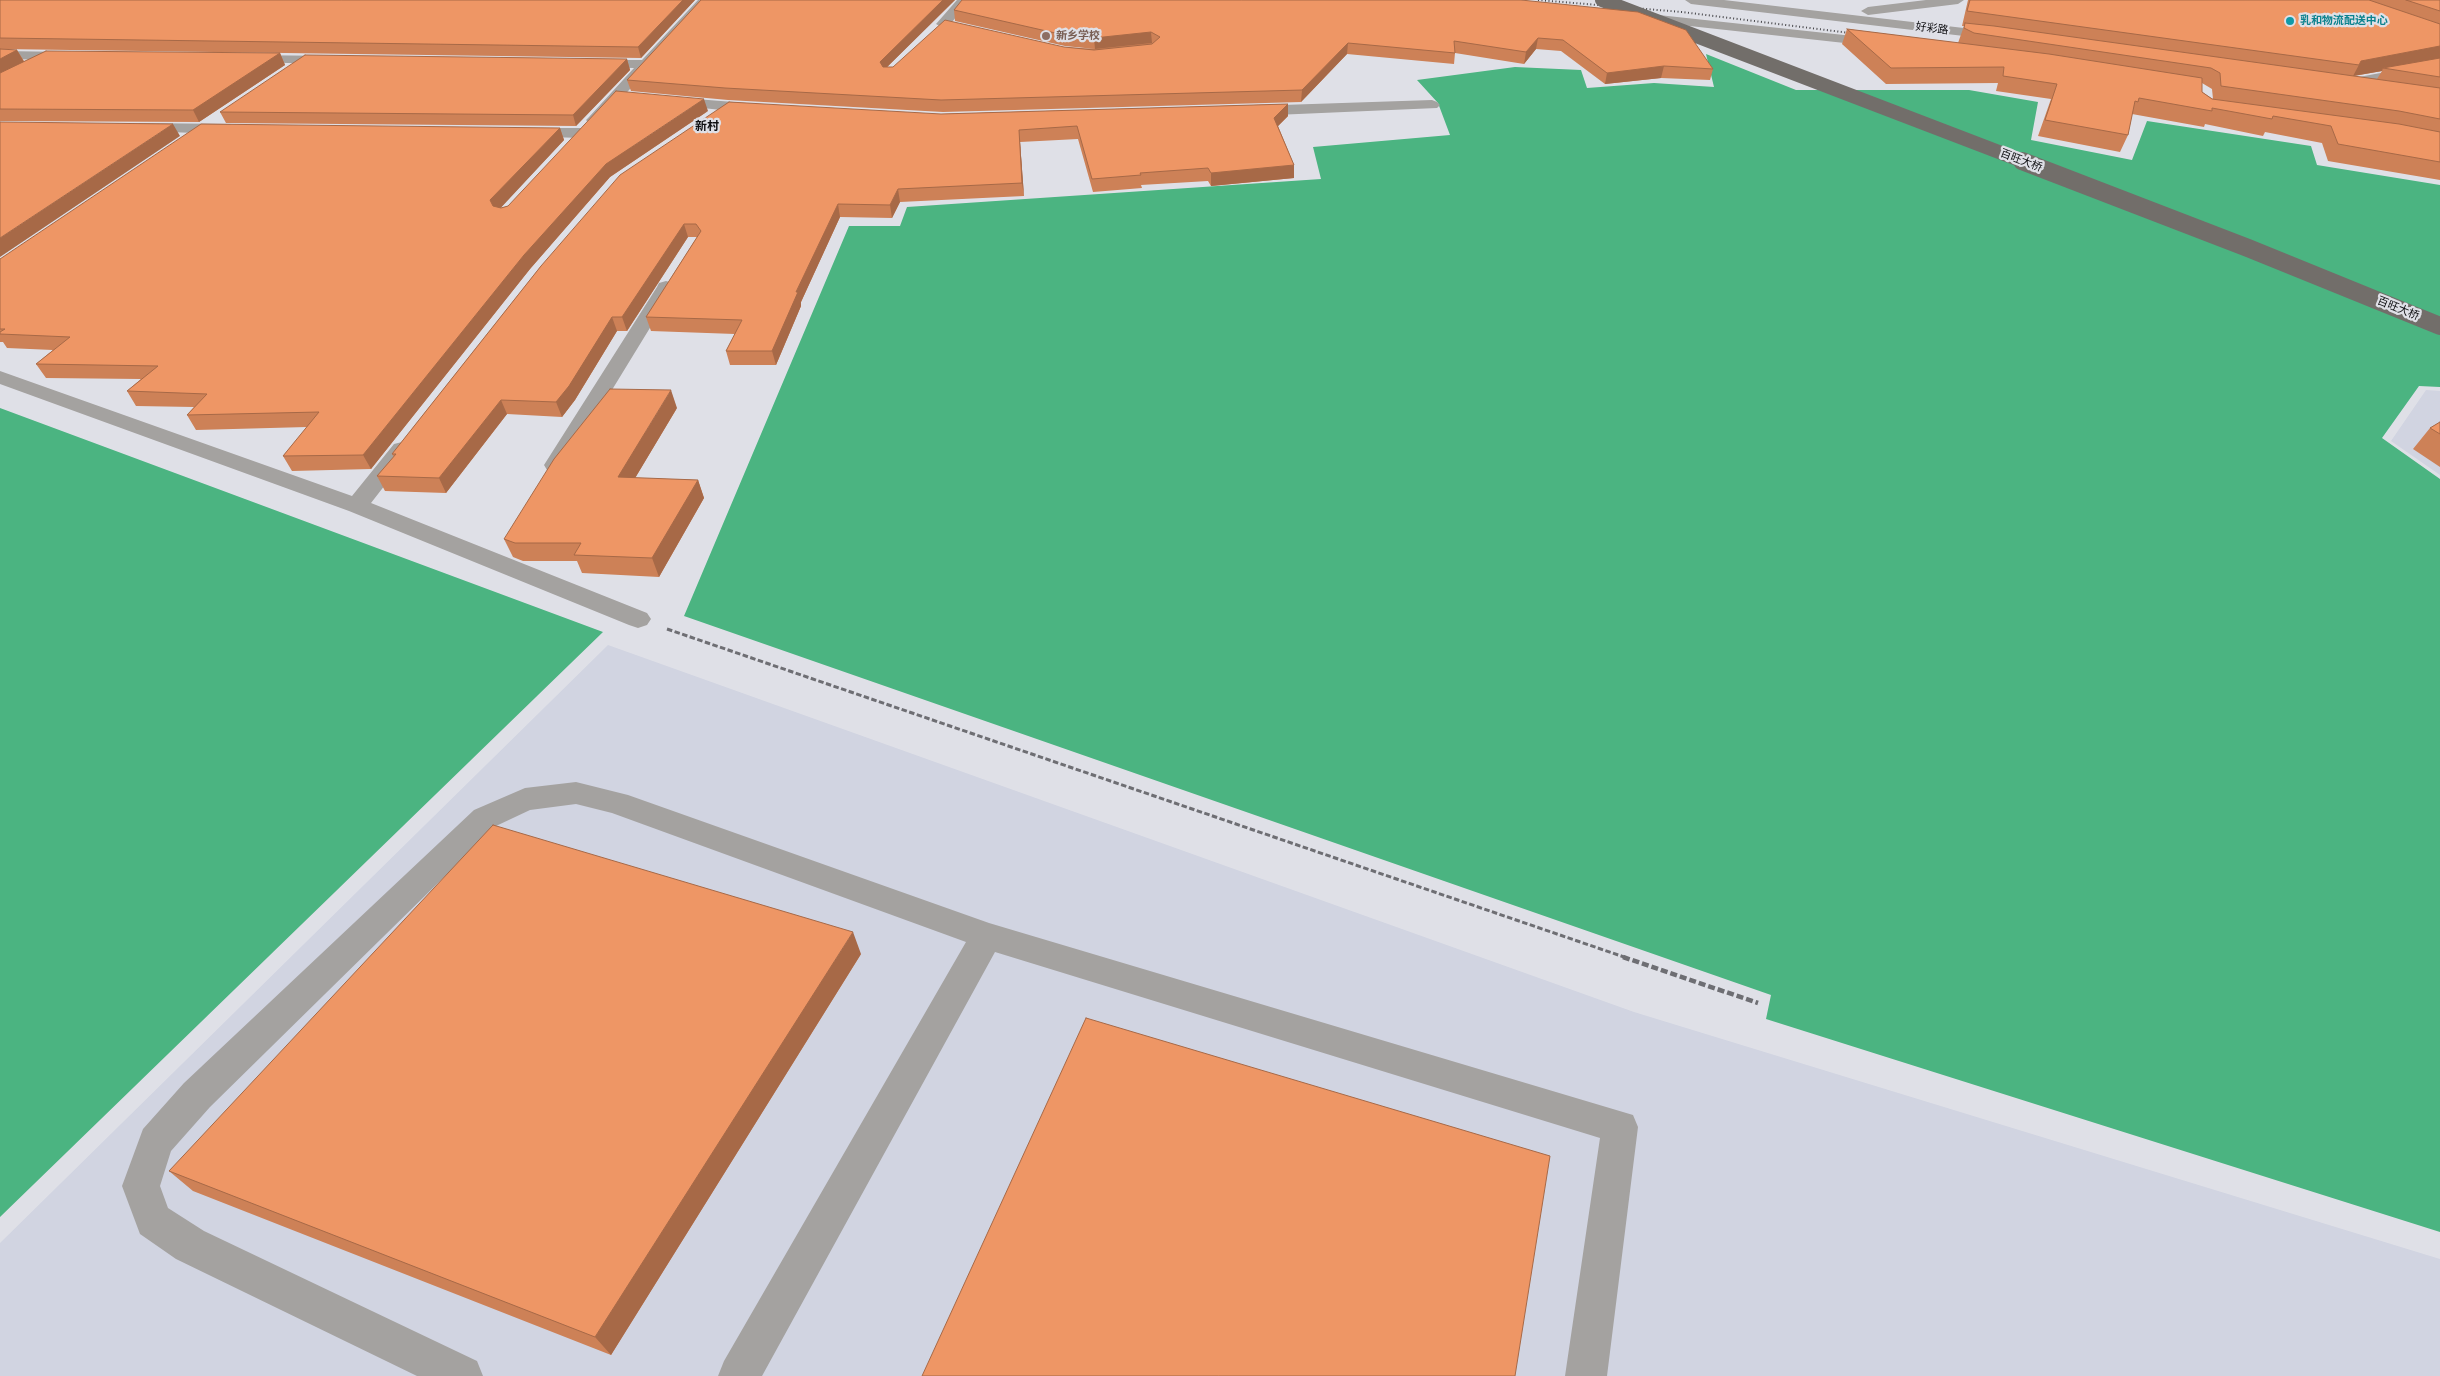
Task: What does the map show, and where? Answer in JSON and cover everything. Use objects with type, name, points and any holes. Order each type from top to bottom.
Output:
[{"type":"main road","name":"百旺大桥","points":[[1640,0],[2348,271]]},
{"type":"main road","name":"百旺大桥","points":[[1597,6],[2248,248],[2440,326]]},
{"type":"street","points":[[568,147],[705,0]]},
{"type":"street","points":[[930,36],[964,0]]},
{"type":"street","name":"好彩路","points":[[1691,0],[2009,38]]},
{"type":"street","points":[[1760,0],[1782,11]]},
{"type":"street","points":[[1825,16],[1948,1]]},
{"type":"street","points":[[1597,6],[1899,45]]},
{"type":"street","points":[[943,24],[990,34]]},
{"type":"street","points":[[0,55],[89,57]]},
{"type":"street","points":[[25,69],[49,56]]},
{"type":"street","points":[[226,58],[354,60]]},
{"type":"street","points":[[281,76],[305,60]]},
{"type":"street","points":[[577,63],[646,64]]},
{"type":"street","points":[[2384,92],[2332,84],[2440,66]]},
{"type":"street","points":[[616,96],[635,98]]},
{"type":"street","points":[[653,100],[777,110]]},
{"type":"street","points":[[1236,111],[1432,105]]},
{"type":"street","points":[[704,123],[728,107]]},
{"type":"street","points":[[178,146],[226,113]]},
{"type":"street","points":[[126,128],[242,130]]},
{"type":"street","points":[[511,132],[581,133]]},
{"type":"street","points":[[542,486],[678,268]]},
{"type":"street","points":[[0,377],[357,506],[500,553],[638,619]]},
{"type":"street","points":[[357,506],[411,436]]},
{"type":"street","points":[[462,1376],[190,1245],[154,1221],[141,1186],[156,1141],[197,1095],[485,818],[525,799],[576,793],[617,803],[987,936],[1620,1127],[1586,1376]]},
{"type":"street","points":[[739,1376],[987,936]]},
{"type":"path","points":[[638,619],[1758,1003]]},
{"type":"shaded area","points":[[2426,390],[2440,391],[2440,475],[2391,441]]},
{"type":"shaded area","points":[[608,645],[1634,1012],[2440,1259],[2440,1376],[0,1376],[0,1243]]},
{"type":"green space","points":[[1706,54],[1796,90],[1969,90],[2038,102],[2031,140],[2132,160],[2147,121],[2311,146],[2317,165],[2440,185],[2440,387],[2419,386],[2382,438],[2440,479],[2440,1232],[1766,1019],[1771,995],[684,616],[849,226],[900,226],[907,207],[1321,179],[1313,147],[1450,135],[1438,103],[1417,80],[1515,67],[1581,70],[1587,88],[1654,83],[1714,87]]},
{"type":"green space","points":[[0,408],[603,632],[0,1217]]},
{"type":"building","points":[[0,0],[683,0],[638,47],[0,38]]},
{"type":"building","points":[[701,0],[943,0],[880,62],[883,67],[893,67],[945,20],[1064,47],[1094,50],[1152,44],[1160,37],[1151,32],[1094,38],[1064,35],[954,10],[962,0],[1521,0],[1638,12],[1686,30],[1713,69],[1664,66],[1607,73],[1563,40],[1538,38],[1526,52],[1454,41],[1455,53],[1348,43],[1302,90],[941,100],[725,88],[627,80]]},
{"type":"building","points":[[1970,0],[2369,0],[2440,24],[2440,46],[2361,61],[2359,65],[1967,11]]},
{"type":"building","points":[[2406,0],[2440,0],[2440,11]]},
{"type":"building","points":[[1965,23],[2440,88],[2440,119],[2399,111],[2221,86],[2220,73],[2211,68],[1974,33],[1964,28]]},
{"type":"building","points":[[1847,29],[2049,54],[2202,78],[2202,92],[2212,99],[2399,124],[2440,132],[2440,162],[2338,144],[2331,126],[2273,116],[2272,119],[2212,108],[2212,111],[2139,98],[2138,102],[2135,101],[2128,135],[2045,120],[2057,84],[2003,76],[2004,67],[1891,68]]},
{"type":"building","points":[[0,49],[17,50],[0,59]]},
{"type":"building","points":[[46,51],[280,53],[193,110],[0,109],[0,73]]},
{"type":"building","points":[[305,55],[627,59],[573,115],[220,112]]},
{"type":"building","points":[[2440,58],[2440,77],[2383,68]]},
{"type":"building","points":[[616,91],[704,99],[606,164],[524,255],[363,455],[283,456],[319,412],[187,415],[207,394],[127,391],[158,366],[36,364],[70,337],[0,334],[5,329],[0,329],[0,259],[201,124],[560,128],[490,200],[493,206],[501,208],[508,206]]},
{"type":"building","points":[[729,102],[941,114],[1288,104],[1274,118],[1294,165],[1211,173],[1208,168],[1092,179],[1077,126],[1019,130],[1022,183],[898,189],[890,205],[838,204],[796,292],[798,292],[772,351],[726,351],[742,320],[646,317],[701,231],[696,224],[684,224],[622,317],[612,317],[569,386],[556,402],[501,400],[439,478],[377,476],[396,454],[392,454],[541,266],[620,175]]},
{"type":"building","points":[[0,122],[173,124],[0,238]]},
{"type":"building","points":[[610,389],[671,390],[618,477],[698,480],[652,558],[574,555],[581,543],[515,543],[504,539],[554,459]]},
{"type":"building","points":[[2440,422],[2440,434],[2430,428]]},
{"type":"building","points":[[493,825],[853,932],[595,1337],[169,1171]]},
{"type":"building","points":[[1086,1018],[1550,1156],[1515,1376],[922,1376]]},
{"type":"railway","points":[[1538,0],[1682,12],[1858,34]]},
{"type":"place","name":"乳和物流配送中心","points":[[2290,21]]},
{"type":"place","name":"新乡学校","points":[[1046,36]]},
{"type":"district","name":"新村","points":[[707,127]]}]
